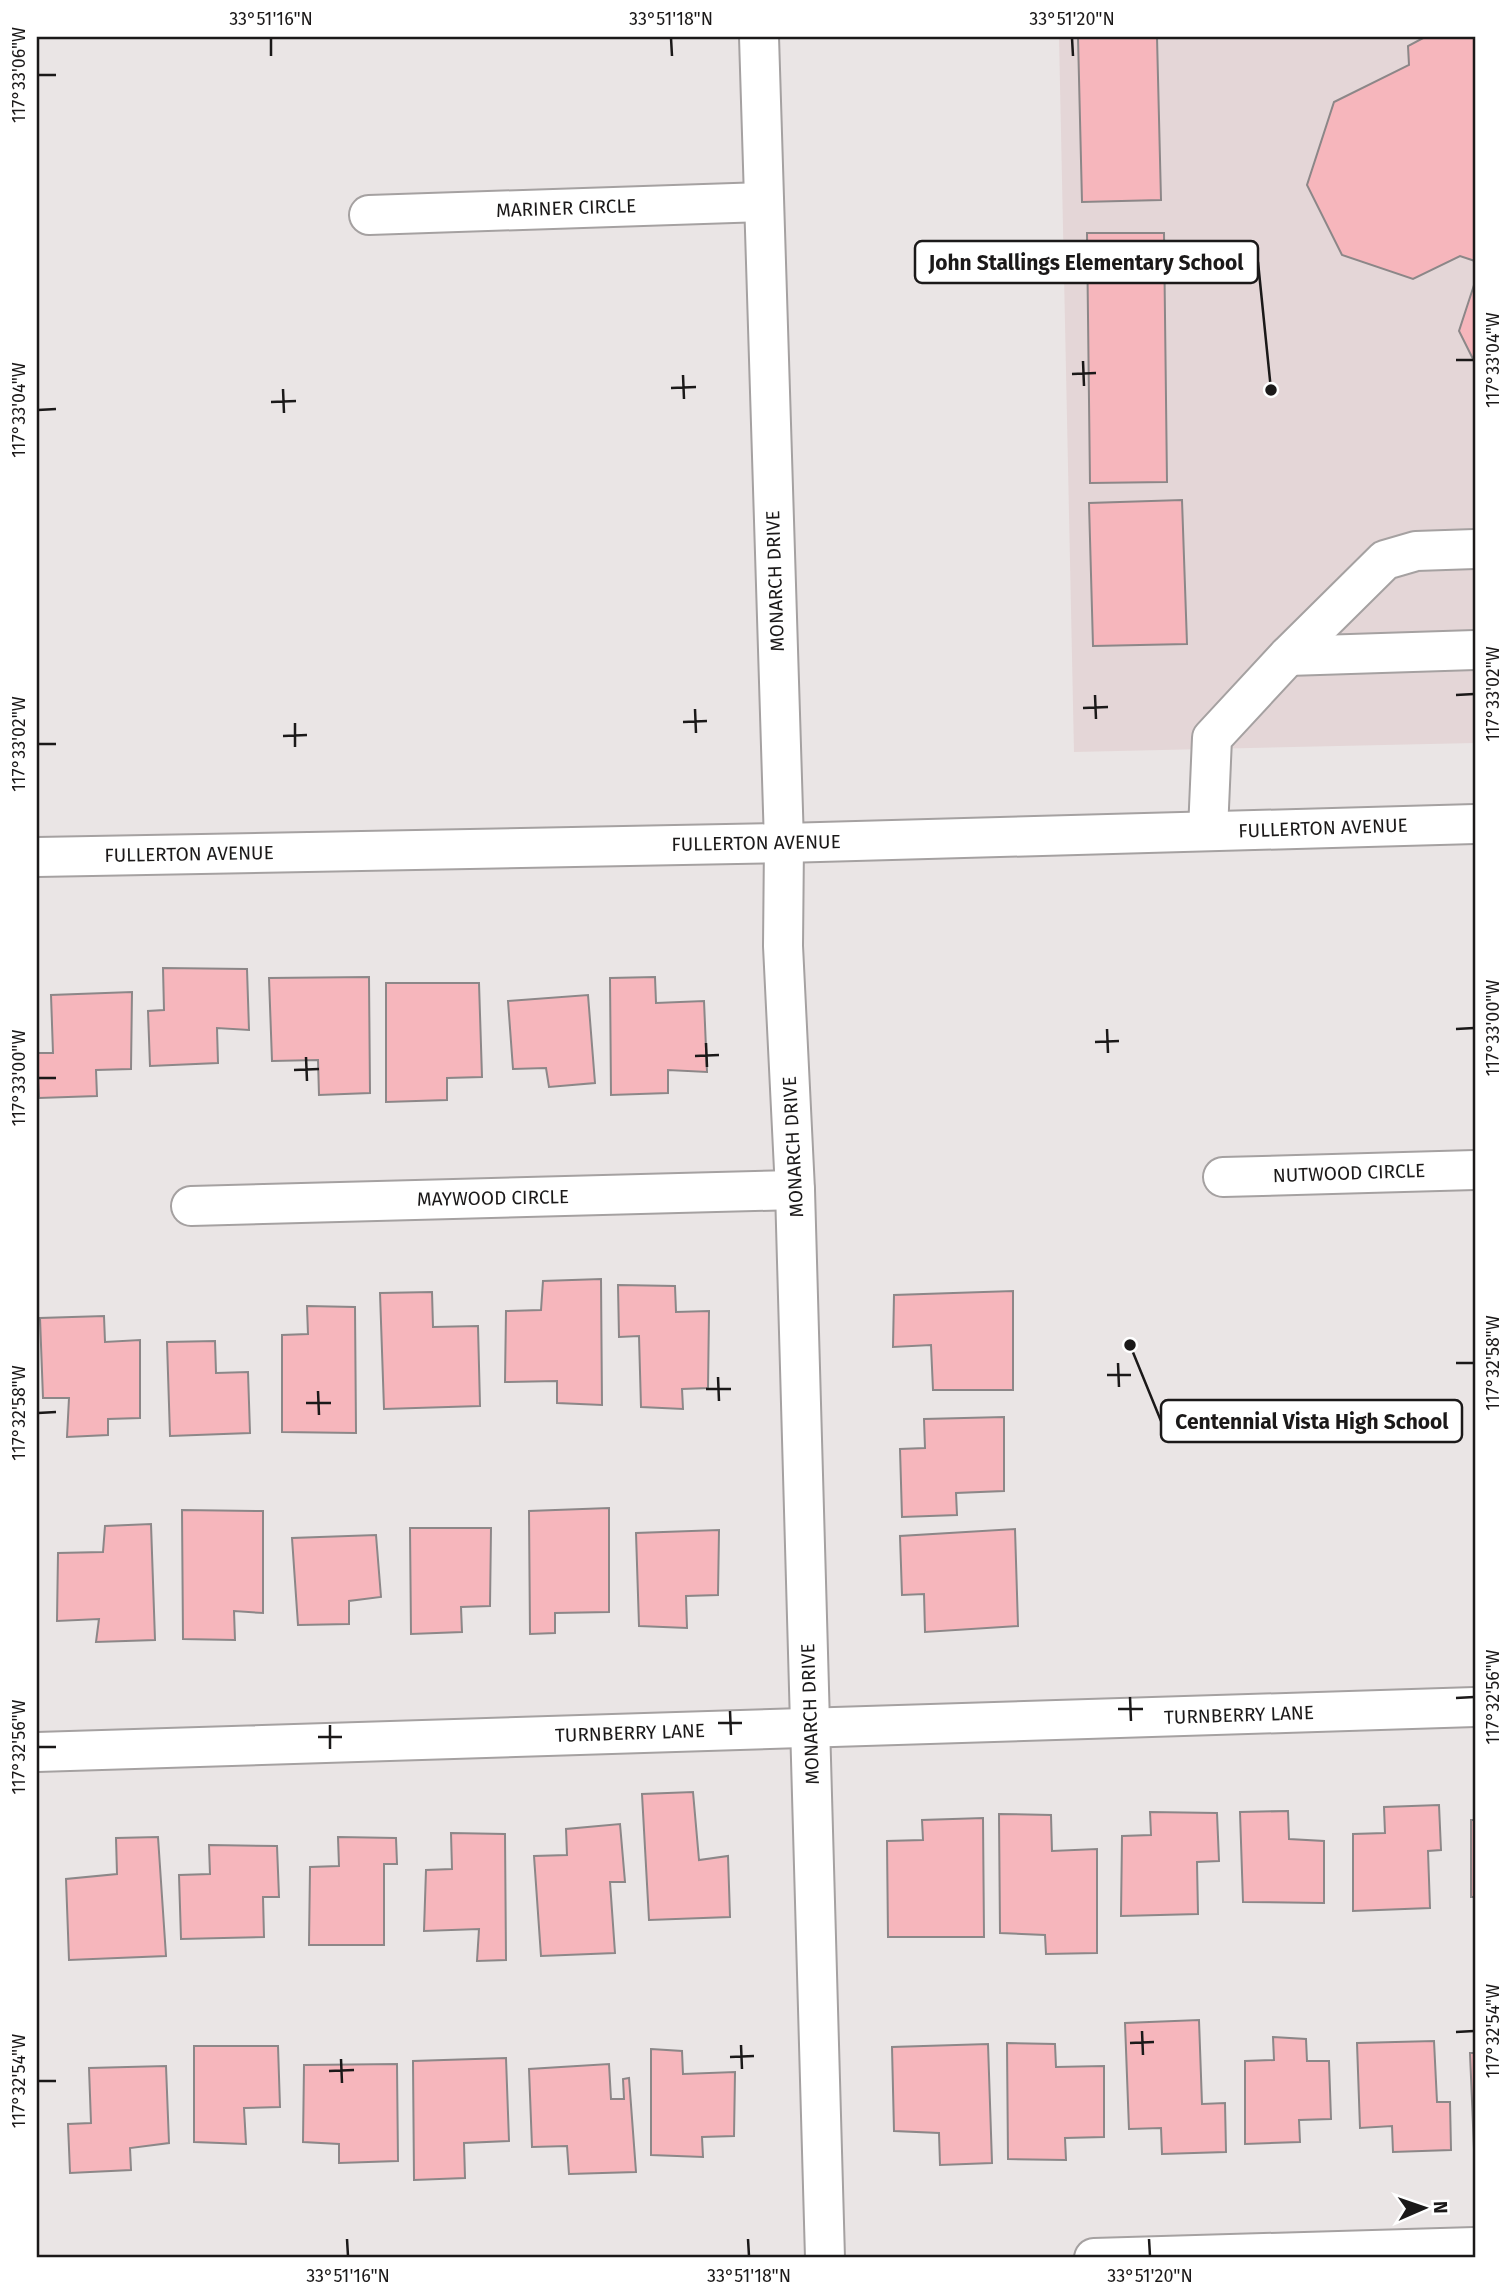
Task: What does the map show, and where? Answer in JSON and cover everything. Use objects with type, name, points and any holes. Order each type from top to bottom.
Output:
[{"type":"street","name":"MONARCH DRIVE","points":[[760,37],[784,843],[783,946],[795,1190],[825,2258]]},
{"type":"street","name":"MARINER CIRCLE","points":[[369,215],[764,202]]},
{"type":"street","points":[[1208,831],[1212,738],[1288,656],[1385,560],[1416,551],[1475,549]]},
{"type":"street","points":[[1288,656],[1475,650]]},
{"type":"street","name":"FULLERTON AVENUE","points":[[37,857],[784,843],[1475,824]]},
{"type":"street","name":"NUTWOOD CIRCLE","points":[[1223,1177],[1475,1170]]},
{"type":"street","name":"MAYWOOD CIRCLE","points":[[191,1206],[795,1190]]},
{"type":"street","name":"TURNBERRY LANE","points":[[37,1752],[1475,1707]]},
{"type":"street","points":[[1094,2258],[1475,2247]]},
{"type":"shaded area","points":[[1059,37],[1475,37],[1475,743],[1074,752]]},
{"type":"building","points":[[1078,37],[1157,37],[1161,200],[1082,202]]},
{"type":"building","points":[[1425,37],[1475,37],[1475,261],[1460,256],[1413,279],[1342,255],[1307,185],[1334,102],[1409,65],[1408,46]]},
{"type":"building","points":[[1087,233],[1164,233],[1167,482],[1090,483]]},
{"type":"building","points":[[1475,282],[1475,363],[1459,331]]},
{"type":"building","points":[[1182,500],[1187,644],[1093,646],[1089,503]]},
{"type":"building","points":[[163,968],[247,969],[249,1030],[217,1028],[218,1063],[150,1066],[148,1011],[164,1010]]},
{"type":"building","points":[[369,977],[370,1093],[319,1095],[318,1060],[272,1061],[269,978]]},
{"type":"building","points":[[655,977],[656,1003],[704,1001],[707,1072],[668,1070],[668,1093],[611,1095],[610,978]]},
{"type":"building","points":[[386,983],[479,983],[482,1077],[447,1078],[447,1100],[386,1102]]},
{"type":"building","points":[[132,992],[131,1069],[96,1070],[97,1096],[39,1098],[37,1053],[53,1053],[51,995]]},
{"type":"building","points":[[588,995],[595,1083],[549,1087],[546,1068],[513,1069],[508,1001]]},
{"type":"building","points":[[601,1279],[602,1405],[557,1403],[557,1381],[505,1382],[506,1311],[541,1310],[543,1281]]},
{"type":"building","points":[[618,1285],[675,1286],[676,1312],[709,1311],[708,1388],[682,1389],[683,1409],[641,1407],[639,1336],[619,1337]]},
{"type":"building","points":[[1013,1291],[1013,1390],[933,1390],[931,1345],[893,1347],[894,1295]]},
{"type":"building","points":[[432,1292],[433,1327],[478,1326],[480,1406],[384,1409],[380,1293]]},
{"type":"building","points":[[307,1306],[355,1307],[356,1433],[282,1432],[282,1335],[308,1334]]},
{"type":"building","points":[[104,1316],[105,1342],[140,1340],[140,1418],[108,1419],[108,1435],[67,1437],[69,1398],[43,1398],[40,1318]]},
{"type":"building","points":[[215,1341],[216,1373],[248,1372],[250,1433],[170,1436],[167,1342]]},
{"type":"building","points":[[1004,1417],[1004,1491],[956,1493],[957,1515],[902,1517],[900,1449],[925,1448],[924,1419]]},
{"type":"building","points":[[609,1508],[609,1612],[555,1613],[555,1633],[530,1634],[529,1511]]},
{"type":"building","points":[[182,1510],[263,1511],[263,1613],[234,1611],[235,1640],[183,1639]]},
{"type":"building","points":[[151,1524],[155,1640],[96,1642],[99,1619],[57,1621],[58,1553],[103,1552],[105,1526]]},
{"type":"building","points":[[410,1528],[491,1528],[490,1606],[461,1607],[462,1632],[411,1634]]},
{"type":"building","points":[[1015,1529],[1018,1626],[925,1632],[924,1594],[902,1595],[900,1536]]},
{"type":"building","points":[[719,1530],[718,1595],[686,1596],[687,1628],[639,1626],[636,1533]]},
{"type":"building","points":[[376,1535],[381,1597],[349,1601],[349,1624],[298,1625],[292,1538]]},
{"type":"building","points":[[693,1792],[699,1860],[728,1856],[730,1917],[649,1920],[642,1794]]},
{"type":"building","points":[[1439,1805],[1441,1850],[1428,1851],[1430,1908],[1353,1911],[1353,1834],[1385,1833],[1384,1807]]},
{"type":"building","points":[[1288,1811],[1289,1839],[1324,1841],[1324,1903],[1243,1902],[1240,1812]]},
{"type":"building","points":[[1150,1812],[1217,1813],[1219,1861],[1197,1862],[1198,1914],[1121,1916],[1122,1836],[1151,1835]]},
{"type":"building","points":[[999,1814],[1051,1815],[1052,1851],[1097,1849],[1097,1953],[1046,1954],[1045,1935],[1000,1933]]},
{"type":"building","points":[[983,1818],[984,1937],[888,1937],[887,1841],[923,1840],[922,1820]]},
{"type":"building","points":[[1471,1820],[1475,1820],[1475,1897],[1471,1897]]},
{"type":"building","points":[[620,1824],[625,1882],[610,1882],[615,1953],[541,1956],[534,1856],[567,1855],[566,1829]]},
{"type":"building","points":[[451,1833],[505,1834],[506,1960],[477,1961],[479,1929],[424,1931],[426,1870],[452,1869]]},
{"type":"building","points":[[158,1837],[166,1956],[69,1960],[66,1879],[117,1874],[116,1838]]},
{"type":"building","points":[[338,1837],[396,1838],[397,1864],[384,1864],[384,1945],[309,1945],[310,1867],[339,1866]]},
{"type":"building","points":[[209,1845],[277,1846],[279,1897],[263,1897],[264,1937],[181,1939],[179,1875],[210,1874]]},
{"type":"building","points":[[1199,2020],[1202,2104],[1225,2103],[1226,2152],[1162,2154],[1161,2128],[1129,2129],[1125,2023]]},
{"type":"building","points":[[1273,2037],[1306,2039],[1307,2061],[1329,2061],[1331,2119],[1299,2120],[1300,2142],[1245,2144],[1245,2061],[1274,2060]]},
{"type":"building","points":[[1434,2041],[1437,2102],[1450,2102],[1451,2150],[1393,2152],[1392,2126],[1360,2128],[1357,2043]]},
{"type":"building","points":[[1007,2043],[1055,2044],[1056,2067],[1104,2066],[1104,2137],[1065,2138],[1066,2160],[1008,2159]]},
{"type":"building","points":[[988,2044],[992,2163],[940,2165],[939,2133],[894,2131],[892,2047]]},
{"type":"building","points":[[194,2046],[278,2046],[280,2107],[244,2108],[246,2144],[194,2142]]},
{"type":"building","points":[[651,2049],[682,2051],[683,2074],[735,2072],[734,2136],[702,2137],[703,2157],[651,2155]]},
{"type":"building","points":[[1470,2053],[1475,2053],[1475,2150],[1474,2149]]},
{"type":"building","points":[[506,2058],[509,2141],[464,2143],[465,2178],[414,2180],[413,2061]]},
{"type":"building","points":[[397,2064],[398,2161],[339,2163],[339,2144],[303,2142],[304,2065]]},
{"type":"building","points":[[609,2064],[611,2099],[624,2099],[623,2079],[629,2078],[636,2172],[569,2174],[567,2146],[532,2147],[529,2069]]},
{"type":"building","points":[[166,2066],[169,2143],[130,2148],[131,2170],[70,2173],[68,2124],[91,2123],[89,2068]]},
{"type":"place","name":"John Stallings Elementary School","points":[[1271,390]]},
{"type":"place","name":"Centennial Vista High School","points":[[1130,1345]]}]
